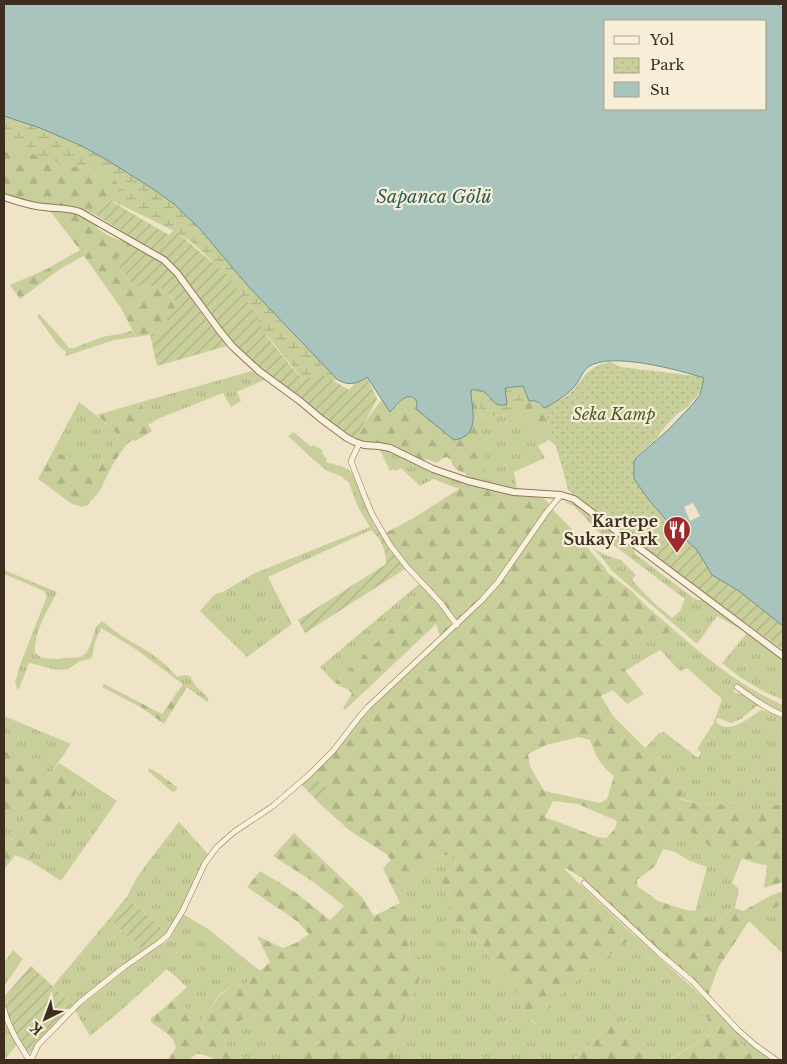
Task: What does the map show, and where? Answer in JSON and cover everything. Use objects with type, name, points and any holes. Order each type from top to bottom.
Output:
[{"type":"street","points":[[4,197],[34,206],[66,208],[80,212],[164,260],[177,273],[218,330],[232,346],[266,376],[347,438],[359,444],[390,448],[432,469],[468,481],[526,493],[561,494],[574,499],[783,656]]},
{"type":"street","points":[[359,444],[352,461],[364,495],[378,525],[398,556],[440,602],[457,625]]},
{"type":"street","points":[[4,1009],[20,1046],[30,1060],[38,1045],[80,1002],[168,935],[211,854],[224,840],[273,806],[310,774],[332,751],[361,715],[457,625],[492,589],[561,494]]},
{"type":"street","points":[[737,688],[771,710],[783,715]]},
{"type":"street","points":[[584,883],[658,953],[692,982],[738,1030],[776,1060]]},
{"type":"green space","points":[[4,116],[40,128],[82,146],[174,204],[200,229],[248,286],[338,380],[320,379],[305,382],[251,316],[218,268],[204,253],[174,231],[111,200],[121,186],[108,175],[96,169],[54,162],[4,141]]},
{"type":"green space","points":[[4,141],[54,162],[96,169],[108,175],[121,186],[111,200],[96,215],[78,207],[39,205],[4,195]]},
{"type":"green space","points":[[111,200],[169,235],[174,230],[227,275],[250,305],[267,337],[303,380],[320,375],[349,390],[361,377],[366,377],[377,399],[356,440],[343,433],[295,393],[248,358],[230,340],[162,256],[96,215]]},
{"type":"green space","points":[[70,210],[97,224],[97,228],[108,235],[128,242],[132,249],[134,286],[160,288],[169,294],[179,306],[173,329],[136,337],[121,308],[84,256],[60,269],[20,299],[10,285],[47,269],[80,250],[50,211]]},
{"type":"green space","points":[[128,242],[162,261],[227,346],[157,366],[150,335],[172,329],[164,312],[179,306],[169,294],[160,288],[134,286],[113,259],[131,249]]},
{"type":"green space","points":[[39,314],[69,348],[74,348],[102,337],[132,330],[136,337],[114,340],[66,356],[66,352],[58,345],[37,316]]},
{"type":"green space","name":"Seka Kamp","points":[[610,362],[621,367],[704,377],[698,395],[690,405],[677,414],[656,439],[636,457],[634,462],[634,479],[674,529],[654,556],[568,490],[543,405],[565,397],[594,367]]},
{"type":"green space","points":[[252,371],[264,380],[237,392],[241,401],[231,407],[223,393],[160,418],[148,425],[141,402]]},
{"type":"green space","points":[[523,386],[529,401],[523,412],[483,417],[473,389],[483,391],[491,398],[504,388]]},
{"type":"green space","points":[[473,389],[483,416],[482,426],[475,445],[486,454],[484,483],[467,479],[465,473],[453,466],[451,460],[447,457],[437,463],[427,459],[422,461],[356,440],[368,418],[382,399],[390,411],[407,397],[414,398],[417,405],[416,409],[454,440],[463,437],[468,433],[473,421],[470,390]]},
{"type":"green space","points":[[529,401],[539,402],[544,408],[556,446],[533,426],[524,421],[520,415]]},
{"type":"green space","points":[[79,402],[112,428],[119,437],[93,477],[66,455],[52,453]]},
{"type":"green space","points":[[141,402],[148,425],[152,431],[135,441],[132,440],[125,446],[113,464],[99,492],[87,505],[82,507],[72,504],[38,479],[52,453],[66,455],[87,469],[93,477],[119,437],[97,415]]},
{"type":"green space","points":[[523,412],[520,415],[524,421],[549,440],[538,446],[545,458],[514,472],[517,489],[484,483],[475,448],[483,417]]},
{"type":"green space","points":[[294,432],[311,447],[313,445],[322,450],[323,455],[327,459],[326,462],[340,465],[352,472],[374,525],[377,528],[268,577],[292,624],[247,657],[200,611],[215,594],[223,592],[253,574],[370,527],[358,507],[349,483],[341,476],[327,471],[288,436]]},
{"type":"green space","points":[[379,448],[427,470],[467,484],[459,489],[433,479],[420,486],[401,468],[390,471]]},
{"type":"green space","points":[[467,484],[510,494],[543,498],[549,504],[484,595],[457,620],[400,555],[385,533],[412,519]]},
{"type":"green space","points":[[564,502],[574,503],[634,549],[635,554],[691,596],[697,600],[702,600],[783,659],[783,700],[751,684],[722,663],[747,633],[717,616],[697,644],[612,571],[592,548],[621,560],[636,575],[632,580],[672,618],[680,611],[685,599],[604,538],[574,506]]},
{"type":"green space","points":[[552,509],[608,573],[633,592],[674,630],[612,654],[644,694],[627,704],[613,690],[601,696],[613,716],[665,765],[687,777],[679,799],[702,804],[717,803],[753,812],[760,808],[783,804],[783,882],[764,888],[767,865],[754,863],[707,844],[687,830],[673,828],[655,866],[637,880],[637,886],[658,901],[686,910],[701,912],[716,926],[723,915],[735,908],[743,911],[783,891],[783,905],[763,912],[749,921],[718,968],[708,996],[585,880],[566,868],[565,870],[695,990],[744,1047],[747,1054],[758,1049],[773,1060],[670,1060],[712,1033],[709,1021],[700,1007],[641,949],[627,942],[587,971],[544,1010],[536,1024],[524,1016],[520,997],[498,970],[479,941],[468,930],[459,926],[448,912],[450,889],[441,882],[439,875],[454,871],[456,861],[452,854],[428,860],[406,879],[397,884],[410,928],[409,961],[420,957],[424,965],[394,1050],[395,1060],[299,1060],[253,1021],[243,1019],[234,1026],[225,1043],[228,1054],[234,1060],[217,1060],[202,1054],[196,1054],[189,1060],[168,1060],[176,1048],[175,1043],[166,1033],[151,1022],[151,1018],[174,999],[201,1021],[220,995],[232,986],[244,985],[270,962],[257,936],[283,948],[296,943],[309,934],[298,922],[247,887],[260,871],[296,893],[330,920],[344,906],[315,883],[273,856],[294,833],[362,897],[374,916],[400,903],[383,868],[391,860],[386,854],[349,830],[320,804],[330,791],[313,775],[341,745],[363,716],[483,603]],"holes":[[[578,737],[590,740],[599,760],[614,776],[607,799],[600,803],[544,791],[530,766],[528,754],[546,745]],[[553,801],[578,804],[617,821],[615,829],[606,838],[597,837],[545,817]]]},
{"type":"green space","points":[[377,528],[390,550],[405,569],[305,633],[298,620],[386,564],[383,546],[371,530]]},
{"type":"green space","points":[[674,529],[697,550],[712,575],[739,591],[783,626],[783,650],[654,556]]},
{"type":"green space","points":[[4,570],[57,592],[42,622],[35,645],[35,653],[42,658],[80,657],[86,653],[96,627],[102,621],[123,637],[149,652],[165,664],[177,677],[190,676],[195,685],[209,699],[207,702],[134,648],[101,628],[91,658],[63,670],[29,663],[18,690],[15,683],[20,665],[47,596],[44,591],[4,574]]},
{"type":"green space","points":[[419,584],[428,592],[335,683],[320,667]]},
{"type":"green space","points":[[428,592],[451,621],[447,631],[440,636],[436,624],[345,710],[343,708],[352,694],[335,683]]},
{"type":"green space","points":[[674,630],[712,662],[739,681],[783,705],[783,712],[777,710],[737,684],[734,687],[734,692],[745,696],[758,705],[741,719],[731,723],[716,719],[717,723],[722,726],[734,726],[761,710],[783,718],[783,804],[760,808],[753,812],[717,803],[702,804],[678,798],[686,777],[665,765],[645,748],[659,733],[664,732],[698,758],[701,753],[697,749],[714,722],[722,699],[687,668],[680,671],[660,650],[625,671],[611,654]]},
{"type":"green space","points":[[104,684],[162,714],[183,684],[187,687],[164,724],[142,708],[102,687]]},
{"type":"green space","points":[[4,716],[71,744],[51,773],[11,761],[9,751],[4,749]]},
{"type":"green space","points":[[4,749],[9,751],[12,761],[51,773],[59,763],[85,780],[30,861],[15,855],[4,870],[4,837],[11,840],[14,837],[27,814],[13,807],[11,817],[5,819],[4,817]]},
{"type":"green space","points":[[149,768],[178,788],[174,792],[170,790],[148,771]]},
{"type":"green space","points":[[313,775],[331,792],[320,804],[302,785]]},
{"type":"green space","points":[[85,780],[117,801],[61,881],[30,861]]},
{"type":"green space","points":[[13,807],[27,814],[11,840],[4,837],[4,817],[5,819]]},
{"type":"green space","points":[[179,822],[208,854],[180,913],[167,933],[127,897],[136,879]]},
{"type":"green space","points":[[673,828],[687,830],[707,844],[742,858],[732,883],[739,889],[735,908],[723,915],[716,926],[701,913],[695,912],[707,867],[690,861],[675,852],[663,849]]},
{"type":"green space","points":[[452,854],[456,861],[454,871],[446,872],[441,882],[450,889],[448,912],[459,926],[468,930],[479,941],[498,970],[520,997],[524,1016],[535,1024],[544,1010],[587,971],[627,942],[641,949],[700,1007],[709,1021],[712,1033],[669,1060],[650,1060],[613,1022],[572,1060],[395,1060],[394,1050],[421,976],[409,961],[410,928],[397,884],[406,879],[428,860]]},
{"type":"green space","points":[[127,897],[167,933],[143,950],[109,919]]},
{"type":"green space","points":[[783,905],[783,954],[749,921],[763,912]]},
{"type":"green space","points":[[183,914],[208,929],[260,971],[244,985],[232,986],[220,994],[201,1021],[174,999],[187,987],[167,969],[90,1036],[75,1010],[124,971],[166,942],[171,937]]},
{"type":"green space","points":[[109,919],[143,950],[73,1005],[53,986]]},
{"type":"green space","points":[[13,950],[23,959],[4,986],[4,963]]},
{"type":"green space","points":[[31,966],[73,1005],[31,1052],[28,1053],[9,1018],[4,997]]},
{"type":"green space","points":[[695,990],[758,1049],[748,1054]]},
{"type":"green space","points":[[4,1019],[17,1045],[4,1060]]},
{"type":"green space","points":[[243,1019],[253,1021],[298,1059],[234,1060],[228,1054],[225,1043],[234,1026]]},
{"type":"green space","points":[[613,1022],[650,1060],[572,1060]]},
{"type":"water","name":"Sapanca Gölü","points":[[4,4],[777,4],[783,8],[783,626],[739,591],[712,575],[697,550],[674,529],[634,479],[634,462],[636,458],[668,430],[690,407],[700,395],[704,378],[662,367],[628,361],[598,363],[584,371],[572,390],[544,408],[538,402],[529,401],[523,386],[505,388],[507,404],[501,405],[494,402],[484,392],[471,390],[472,427],[463,437],[454,440],[416,409],[417,402],[414,398],[404,398],[390,412],[367,377],[353,383],[338,380],[248,286],[200,229],[174,204],[107,160],[82,146],[40,128],[4,116]]},
{"type":"pier","points":[[693,503],[700,516],[690,521],[684,507]]},
{"type":"place","name":"Kartepe Sukay Park","points":[[677,554]]}]
